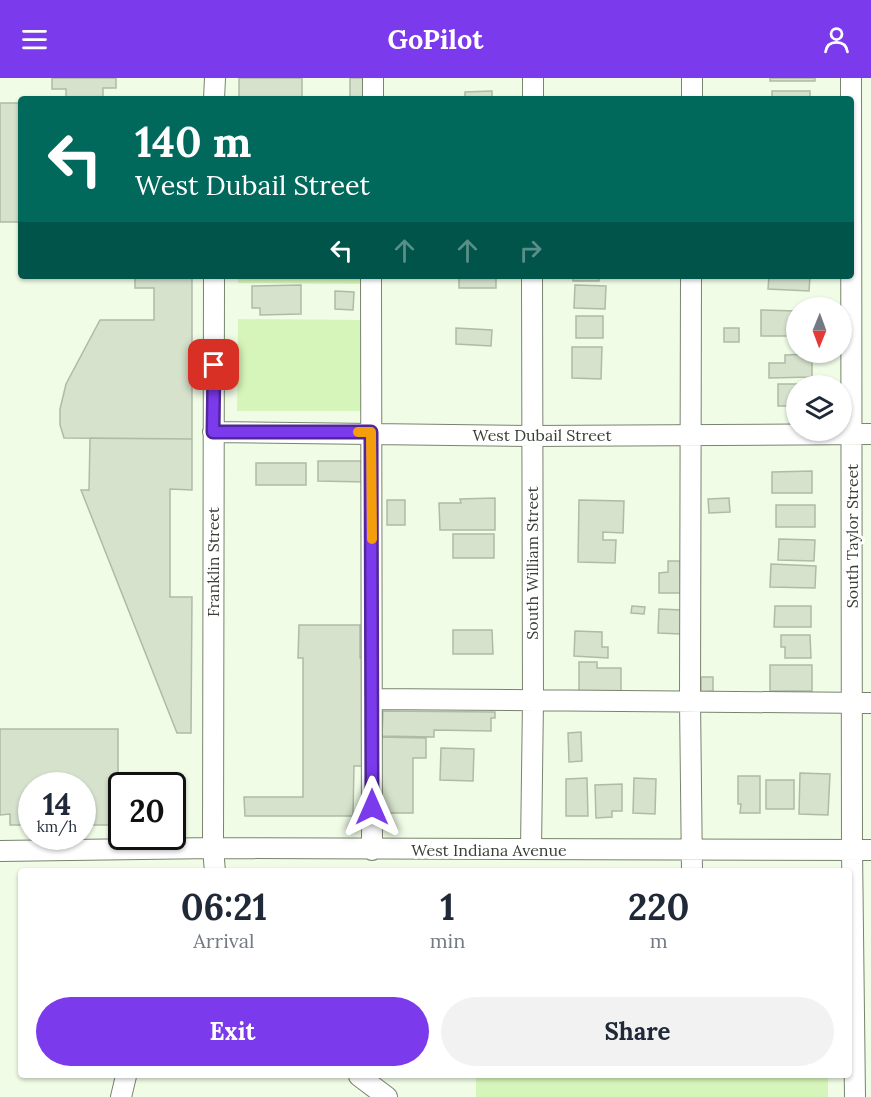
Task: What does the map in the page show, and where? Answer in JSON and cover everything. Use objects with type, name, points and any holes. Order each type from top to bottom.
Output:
[{"type":"street","points":[[214,78],[214,96]]},
{"type":"street","points":[[373,78],[373,96]]},
{"type":"street","points":[[533,78],[533,96]]},
{"type":"street","points":[[692,78],[692,96]]},
{"type":"street","name":"South Taylor Street","points":[[851,78],[852,96]]},
{"type":"street","name":"South Taylor Street","points":[[854,175],[862,434],[861,850],[855,1097]]},
{"type":"street","name":"Franklin Street","points":[[214,279],[215,868]]},
{"type":"street","points":[[371,279],[372,850]]},
{"type":"street","name":"South William Street","points":[[531,849],[532,279]]},
{"type":"street","points":[[691,279],[692,868]]},
{"type":"street","name":"West Dubail Street","points":[[213,432],[371,432],[532,436],[862,434]]},
{"type":"street","points":[[373,699],[861,703]]},
{"type":"street","name":"West Indiana Avenue","points":[[0,851],[213,848],[861,850]]},
{"type":"street","points":[[121,1097],[126,1078]]},
{"type":"street","points":[[361,1078],[387,1097]]},
{"type":"green space","points":[[238,279],[367,279],[367,284],[238,283]]},
{"type":"green space","points":[[238,319],[367,320],[366,411],[237,411]]},
{"type":"green space","points":[[476,1078],[828,1078],[828,1097],[476,1097]]},
{"type":"building","points":[[52,78],[116,78],[116,88],[103,88],[103,96],[66,96],[66,89],[52,89]]},
{"type":"building","points":[[239,78],[302,78],[302,96],[239,96]]},
{"type":"building","points":[[350,78],[368,78],[368,96],[350,96]]},
{"type":"building","points":[[770,78],[815,78],[815,81],[770,81]]},
{"type":"building","points":[[492,91],[492,96],[465,96],[465,92]]},
{"type":"building","points":[[772,91],[810,91],[810,96],[772,96]]},
{"type":"building","points":[[0,103],[18,103],[18,222],[0,222]]},
{"type":"building","points":[[135,279],[192,279],[192,439],[64,438],[60,425],[60,409],[66,384],[100,320],[154,320],[154,288],[135,288]]},
{"type":"building","points":[[459,279],[496,279],[496,288],[459,288]]},
{"type":"building","points":[[573,279],[599,279],[599,281],[573,281]]},
{"type":"building","points":[[769,279],[810,279],[809,291],[768,289]]},
{"type":"building","points":[[301,285],[301,314],[260,315],[260,308],[252,308],[252,286]]},
{"type":"building","points":[[575,285],[606,286],[605,309],[574,308]]},
{"type":"building","points":[[335,291],[354,292],[353,310],[335,309]]},
{"type":"building","points":[[761,310],[786,311],[786,336],[761,336]]},
{"type":"building","points":[[576,316],[603,316],[603,338],[576,338]]},
{"type":"building","points":[[456,328],[492,330],[491,346],[456,344]]},
{"type":"building","points":[[724,328],[739,328],[739,342],[724,342]]},
{"type":"building","points":[[572,347],[602,347],[601,379],[572,378]]},
{"type":"building","points":[[785,355],[786,363],[812,363],[812,375],[786,375],[786,378],[769,378],[769,363],[785,363]]},
{"type":"building","points":[[778,384],[786,384],[786,406],[778,406]]},
{"type":"building","points":[[90,438],[192,439],[192,490],[170,489],[170,597],[192,597],[191,733],[177,733],[81,490],[89,490]]},
{"type":"building","points":[[318,461],[366,461],[366,482],[318,481]]},
{"type":"building","points":[[256,463],[306,463],[306,485],[256,485]]},
{"type":"building","points":[[812,471],[812,493],[772,493],[772,472]]},
{"type":"building","points":[[495,498],[495,530],[440,530],[439,503],[461,503],[460,499]]},
{"type":"building","points":[[729,498],[730,512],[709,513],[708,499]]},
{"type":"building","points":[[387,500],[405,500],[405,525],[387,525]]},
{"type":"building","points":[[579,500],[624,501],[623,533],[603,532],[603,540],[616,540],[615,563],[578,562]]},
{"type":"building","points":[[776,505],[815,505],[815,527],[776,527]]},
{"type":"building","points":[[453,534],[494,534],[494,558],[453,558]]},
{"type":"building","points":[[779,539],[815,540],[814,561],[778,560]]},
{"type":"building","points":[[668,561],[680,561],[681,593],[659,593],[659,573],[668,572]]},
{"type":"building","points":[[771,564],[816,566],[815,588],[770,587]]},
{"type":"building","points":[[632,606],[645,607],[644,614],[631,613]]},
{"type":"building","points":[[775,606],[811,606],[811,627],[774,627]]},
{"type":"building","points":[[659,609],[683,610],[681,634],[658,633]]},
{"type":"building","points":[[299,625],[360,625],[360,658],[367,657],[367,766],[354,766],[353,816],[245,816],[244,797],[303,797],[303,658],[298,658]]},
{"type":"building","points":[[453,630],[492,630],[493,654],[453,654]]},
{"type":"building","points":[[575,631],[602,632],[602,647],[608,647],[608,658],[574,656]]},
{"type":"building","points":[[781,635],[810,635],[811,658],[785,658],[785,647],[781,647]]},
{"type":"building","points":[[579,662],[597,662],[597,668],[621,668],[621,692],[579,692]]},
{"type":"building","points":[[770,665],[812,665],[812,691],[770,691]]},
{"type":"building","points":[[701,677],[713,677],[713,691],[701,692]]},
{"type":"building","points":[[383,711],[495,712],[495,718],[491,718],[491,731],[434,730],[434,737],[382,736]]},
{"type":"building","points":[[0,729],[118,729],[118,772],[108,772],[108,825],[96,825],[96,772],[18,772],[18,825],[10,825],[10,814],[0,815]]},
{"type":"building","points":[[581,732],[582,761],[569,762],[568,733]]},
{"type":"building","points":[[381,737],[426,738],[426,758],[413,758],[413,813],[381,813]]},
{"type":"building","points":[[441,748],[474,749],[473,781],[440,780]]},
{"type":"building","points":[[800,773],[830,774],[828,815],[799,814]]},
{"type":"building","points":[[738,776],[760,776],[760,813],[740,813]]},
{"type":"building","points":[[587,778],[588,816],[566,816],[566,779]]},
{"type":"building","points":[[634,778],[656,779],[655,814],[633,813]]},
{"type":"building","points":[[766,780],[794,780],[794,809],[766,809]]},
{"type":"building","points":[[622,784],[622,811],[612,811],[612,817],[596,818],[595,785]]},
{"type":"slow traffic","points":[[358,432],[371,432],[372,539]]},
{"type":"route","points":[[214,365],[213,432],[371,432],[372,807]]}]
